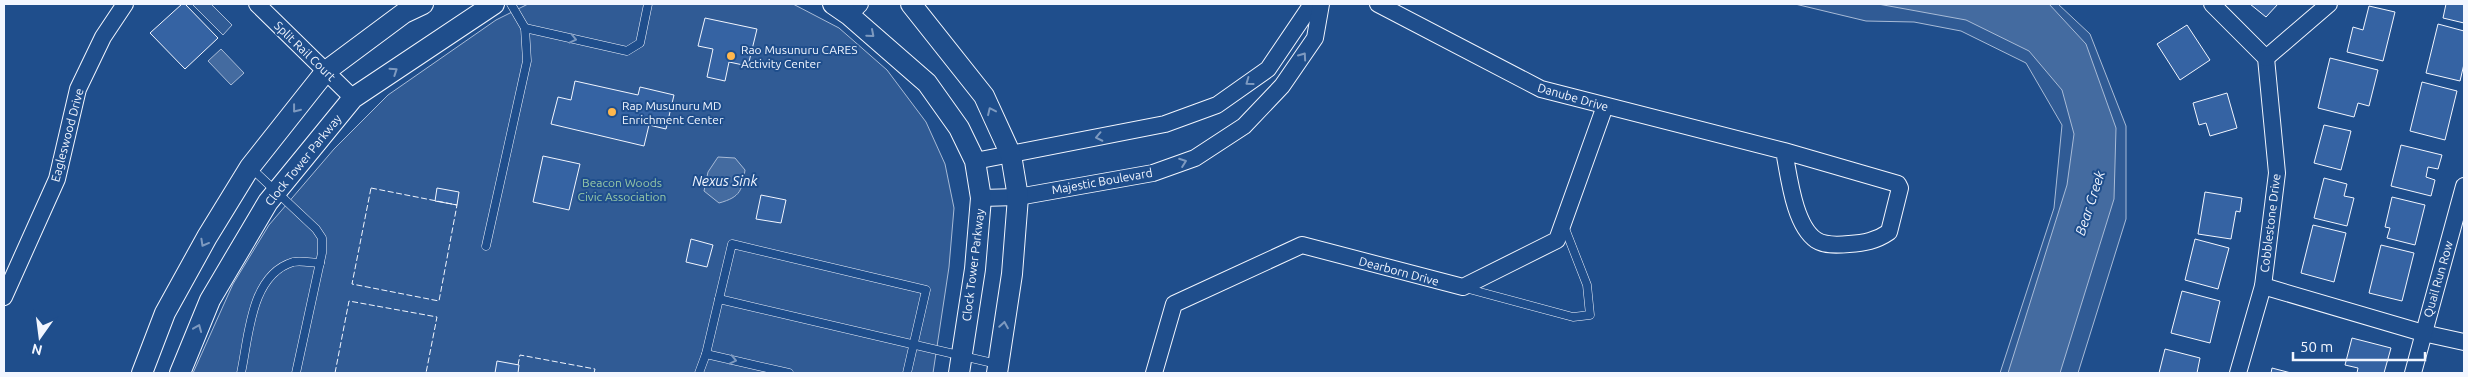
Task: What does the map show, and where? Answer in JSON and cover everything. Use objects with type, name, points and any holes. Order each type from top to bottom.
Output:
[{"type":"street","name":"Eagleswood Drive","points":[[4,297],[57,179],[78,89],[103,38],[124,4]]},
{"type":"street","name":"Split Rail Court","points":[[257,4],[354,98]]},
{"type":"street","points":[[142,373],[166,313],[208,237],[250,168],[326,71],[404,14],[423,4]]},
{"type":"street","name":"Clock Tower Parkway","points":[[180,373],[210,300],[276,193],[354,98],[494,4]]},
{"type":"street","points":[[911,4],[984,96],[1011,155],[1018,197],[1012,274],[997,369]]},
{"type":"street","points":[[975,161],[1164,124],[1217,105],[1268,69],[1312,4]]},
{"type":"street","name":"Majestic Boulevard","points":[[981,198],[1018,197],[1153,173],[1195,158],[1244,126],[1282,86],[1315,38],[1321,4]]},
{"type":"street","name":"Danube Drive","points":[[1378,4],[1541,89],[1784,151],[1898,184],[1900,188],[1889,232],[1878,240],[1860,243],[1836,245],[1816,241],[1805,229],[1797,209],[1784,151]]},
{"type":"street","points":[[2212,4],[2266,58],[2329,4]]},
{"type":"street","name":"Clock Tower Parkway","points":[[847,7],[927,83],[958,128],[975,161],[981,198],[975,269],[960,364]]},
{"type":"street","name":"Cobblestone Drive","points":[[2238,373],[2263,286],[2277,173],[2266,58]]},
{"type":"street","points":[[1463,288],[1558,240],[1605,106]]},
{"type":"street","name":"Quail Run Row","points":[[2413,373],[2464,186]]},
{"type":"street","name":"Dearborn Drive","points":[[1154,373],[1174,304],[1302,245],[1463,288]]},
{"type":"street","points":[[2263,286],[2423,333],[2464,342]]},
{"type":"lane","points":[[486,246],[527,61],[525,28],[511,4]]},
{"type":"lane","points":[[525,28],[627,51],[640,43],[648,4]]},
{"type":"lane","points":[[250,168],[316,229],[322,238],[320,263],[296,373]]},
{"type":"lane","points":[[1463,288],[1574,317],[1590,315],[1587,285],[1563,224]]},
{"type":"lane","points":[[699,373],[706,354],[732,244],[926,290],[907,373]]},
{"type":"lane","points":[[241,373],[255,305],[263,286],[276,269],[295,262],[320,263]]},
{"type":"lane","points":[[719,299],[914,344],[960,364],[997,369]]},
{"type":"lane","points":[[706,354],[775,372],[789,373]]},
{"type":"shaded area","points":[[192,4],[211,4],[232,25],[223,35]]},
{"type":"shaded area","name":"Beacon Woods Civic Association","points":[[528,4],[793,4],[839,28],[887,70],[926,122],[945,164],[954,208],[949,267],[933,373],[193,373],[233,284],[269,225],[334,149],[388,95],[496,20]]},
{"type":"shaded area","points":[[1795,4],[2058,4],[2090,34],[2126,126],[2126,219],[2078,373],[2000,373],[2054,208],[2062,125],[2026,63],[1961,31],[1914,22],[1866,21]]},
{"type":"water","name":"Bear Creek","points":[[1878,4],[2049,4],[2086,44],[2116,128],[2114,199],[2060,373],[2008,373],[2067,185],[2074,134],[2062,90],[2029,51],[1966,20]]},
{"type":"water","points":[[221,49],[244,73],[231,85],[208,61]]},
{"type":"water","name":"Nexus Sink","points":[[718,157],[735,158],[745,170],[739,192],[732,198],[719,203],[704,191],[708,172]]},
{"type":"building","points":[[182,4],[185,4],[218,38],[185,69],[150,33]]},
{"type":"building","points":[[2250,4],[2278,4],[2266,17]]},
{"type":"building","points":[[2446,4],[2464,4],[2464,23],[2443,18]]},
{"type":"building","points":[[2369,6],[2395,12],[2383,61],[2347,52],[2353,27],[2363,30]]},
{"type":"building","name":"Rao Musunuru CARES Activity Center","points":[[705,18],[757,29],[748,66],[729,62],[725,81],[707,77],[713,49],[698,46]]},
{"type":"building","points":[[2438,24],[2464,31],[2464,64],[2460,81],[2426,73]]},
{"type":"building","points":[[2187,25],[2210,60],[2180,80],[2157,44]]},
{"type":"building","points":[[2330,58],[2378,70],[2369,106],[2358,103],[2354,117],[2318,108]]},
{"type":"building","name":"Rap Musunuru MD Enrichment Center","points":[[575,81],[638,95],[640,87],[674,95],[666,129],[649,125],[644,146],[551,124],[558,97],[571,100]]},
{"type":"building","points":[[2422,82],[2457,91],[2445,140],[2410,131]]},
{"type":"building","points":[[2227,93],[2237,128],[2210,136],[2206,123],[2199,125],[2193,103]]},
{"type":"building","points":[[2324,125],[2351,131],[2341,170],[2314,163]]},
{"type":"building","points":[[2401,145],[2442,155],[2438,169],[2428,167],[2426,177],[2435,180],[2431,196],[2391,186]]},
{"type":"building","points":[[543,156],[580,164],[569,210],[533,202]]},
{"type":"building","points":[[2324,178],[2347,184],[2344,196],[2354,198],[2347,226],[2314,218]]},
{"type":"building","points":[[437,188],[459,192],[457,205],[435,201]]},
{"type":"building","points":[[2205,192],[2242,198],[2240,212],[2236,211],[2231,239],[2198,234]]},
{"type":"building","points":[[761,195],[786,200],[781,223],[756,219]]},
{"type":"building","points":[[2392,197],[2425,205],[2415,245],[2387,238],[2390,228],[2385,227]]},
{"type":"building","points":[[2313,225],[2346,233],[2334,282],[2301,273]]},
{"type":"building","points":[[691,239],[713,245],[707,267],[686,262]]},
{"type":"building","points":[[2195,239],[2229,248],[2218,289],[2185,280]]},
{"type":"building","points":[[2381,245],[2414,253],[2402,301],[2369,293]]},
{"type":"building","points":[[2182,291],[2220,301],[2210,343],[2171,333]]},
{"type":"building","points":[[2352,338],[2391,348],[2384,373],[2357,373],[2358,368],[2345,365]]},
{"type":"building","points":[[2165,349],[2200,358],[2197,373],[2159,373]]},
{"type":"building","points":[[497,361],[519,365],[518,373],[495,373]]},
{"type":"building","points":[[2272,368],[2291,373],[2271,373]]},
{"type":"fence","points":[[371,188],[457,205],[439,301],[352,284],[371,188]]},
{"type":"fence","points":[[335,373],[349,301],[437,317],[426,373]]},
{"type":"fence","points":[[518,365],[520,355],[595,369],[594,373]]},
{"type":"place","name":"Rao Musunuru CARES Activity Center","points":[[731,56]]},
{"type":"place","name":"Rap Musunuru MD Enrichment Center","points":[[612,112]]}]
